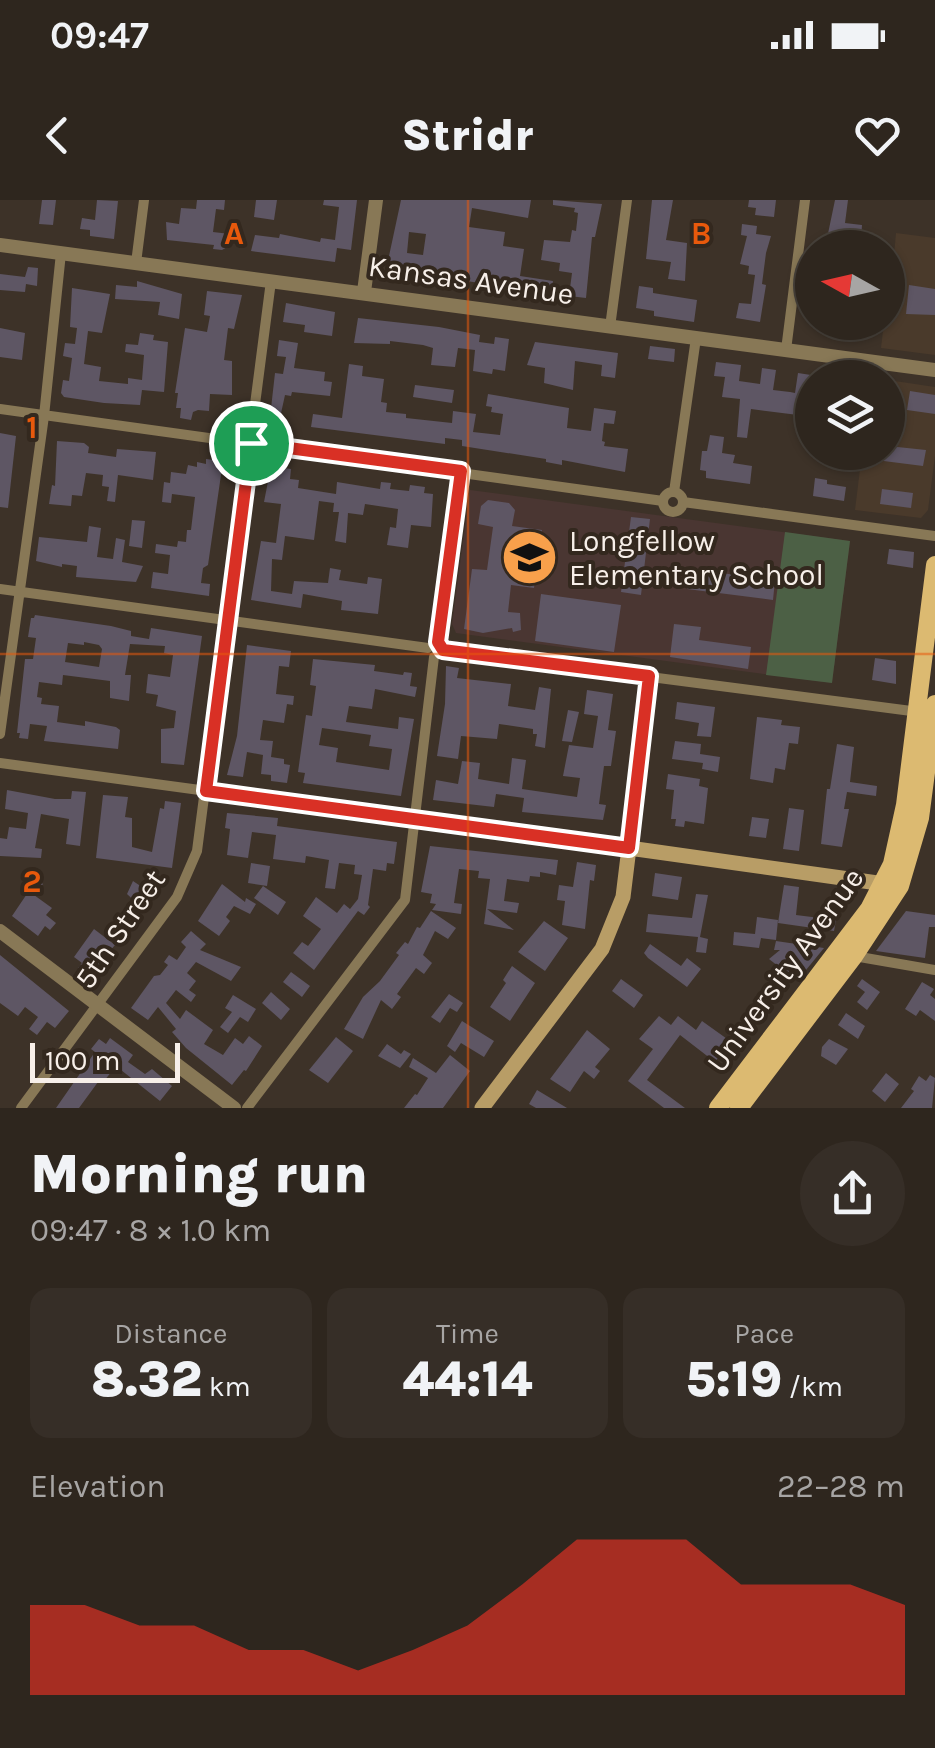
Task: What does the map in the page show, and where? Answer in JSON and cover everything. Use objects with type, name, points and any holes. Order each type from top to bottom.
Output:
[{"type":"main road","name":"University Avenue","points":[[727,1107],[847,952],[892,884],[920,818],[935,565]]},
{"type":"main road","name":"University Avenue","points":[[928,713],[935,704]]},
{"type":"main road","points":[[482,1108],[602,949],[623,897],[629,848],[892,884]]},
{"type":"street","points":[[136,264],[144,200]]},
{"type":"street","points":[[364,292],[376,200]]},
{"type":"street","points":[[610,327],[627,200]]},
{"type":"street","points":[[786,350],[805,200]]},
{"type":"street","name":"Kansas Avenue","points":[[0,245],[935,370]]},
{"type":"street","points":[[0,734],[44,416],[61,253]]},
{"type":"street","name":"5th Street","points":[[22,1108],[177,897],[197,851],[271,281]]},
{"type":"street","points":[[674,492],[696,338]]},
{"type":"street","points":[[0,410],[663,500]]},
{"type":"street","points":[[247,1108],[404,900],[461,471]]},
{"type":"street","points":[[674,492],[683,502],[681,508],[672,512],[663,500],[674,492]]},
{"type":"street","points":[[683,502],[935,536]]},
{"type":"street","points":[[0,589],[928,713]]},
{"type":"street","points":[[0,763],[629,848],[649,676]]},
{"type":"street","points":[[0,930],[234,1108]]},
{"type":"street","points":[[847,952],[935,970]]},
{"type":"shaded area","points":[[905,234],[935,238],[935,355],[881,348],[882,340],[905,340]]},
{"type":"shaded area","points":[[905,383],[935,387],[935,456],[928,510],[921,518],[855,510],[860,470],[905,470]]},
{"type":"shaded area","points":[[470,490],[850,541],[832,683],[456,633],[452,624]]},
{"type":"green space","points":[[785,532],[850,541],[832,683],[766,675]]},
{"type":"building","points":[[42,200],[56,200],[53,225],[39,224]]},
{"type":"building","points":[[97,200],[118,201],[114,239],[90,236],[90,230],[80,229],[82,218],[95,220]]},
{"type":"building","points":[[197,200],[225,200],[224,210],[216,209],[213,232],[230,234],[229,246],[222,250],[213,249],[214,245],[167,240],[166,222],[179,224],[181,208],[196,209]]},
{"type":"building","points":[[256,200],[277,200],[274,220],[254,217]]},
{"type":"building","points":[[324,200],[357,200],[351,250],[337,248],[335,262],[251,251],[255,235],[335,240],[339,207],[323,205]]},
{"type":"building","points":[[401,200],[531,200],[528,218],[472,208],[469,227],[505,232],[503,246],[524,249],[520,276],[553,281],[551,292],[491,284],[491,288],[386,270]],"holes":[[[409,232],[426,234],[423,255],[407,253]]]},
{"type":"building","points":[[553,200],[602,204],[592,237],[586,298],[569,296],[572,273],[559,271],[560,263],[541,260],[544,240],[570,242],[572,230],[576,231],[575,208],[553,205]]},
{"type":"building","points":[[652,200],[673,200],[666,240],[687,243],[685,281],[668,279],[671,262],[646,259]]},
{"type":"building","points":[[749,200],[776,200],[774,217],[755,215],[756,208],[748,207]]},
{"type":"building","points":[[835,200],[848,200],[845,223],[862,225],[862,230],[829,230]]},
{"type":"building","points":[[742,224],[757,226],[756,234],[771,236],[760,322],[736,318],[739,303],[751,304],[755,275],[748,274],[749,266],[740,264],[747,236],[741,235]]},
{"type":"building","points":[[28,267],[38,268],[37,286],[26,284],[25,292],[0,290],[0,274],[25,277]]},
{"type":"building","points":[[137,281],[182,294],[179,319],[158,315],[160,302],[115,299],[116,285],[137,287]]},
{"type":"building","points":[[909,285],[935,289],[935,315],[906,314]]},
{"type":"building","points":[[639,286],[653,288],[653,293],[697,300],[694,322],[654,316],[654,311],[636,308]]},
{"type":"building","points":[[72,288],[110,294],[102,333],[88,331],[84,364],[101,367],[99,381],[128,384],[128,378],[142,380],[144,355],[125,352],[126,344],[138,345],[140,333],[154,335],[153,340],[168,342],[164,392],[142,390],[140,405],[64,397],[63,380],[69,381],[72,358],[63,356],[65,343],[75,344],[77,328],[70,327]]},
{"type":"building","points":[[207,291],[242,295],[234,329],[228,328],[224,360],[232,361],[232,395],[210,394],[209,411],[193,412],[191,420],[180,418],[175,393],[185,328],[207,332]]},
{"type":"building","points":[[286,303],[335,312],[332,336],[304,332],[305,325],[283,322]]},
{"type":"building","points":[[358,318],[480,335],[479,342],[494,344],[495,337],[509,339],[505,371],[473,371],[475,350],[458,348],[455,367],[431,365],[433,348],[423,345],[390,341],[354,343]]},
{"type":"building","points":[[0,328],[25,333],[22,360],[0,357]]},
{"type":"building","points":[[279,340],[298,343],[294,368],[325,372],[324,381],[332,382],[330,396],[292,392],[291,396],[285,395],[278,427],[269,426],[275,373],[283,374],[286,357],[277,356]]},
{"type":"building","points":[[535,342],[618,353],[615,378],[601,376],[602,365],[575,361],[573,390],[544,383],[545,368],[527,365]]},
{"type":"building","points":[[650,346],[675,349],[674,362],[648,359]]},
{"type":"building","points":[[716,362],[741,365],[739,381],[760,384],[762,368],[776,370],[773,390],[795,393],[795,415],[751,409],[747,438],[737,437],[740,399],[722,397],[725,377],[714,376]]},
{"type":"building","points":[[349,364],[363,366],[362,376],[384,379],[381,402],[387,403],[386,412],[452,423],[453,411],[476,414],[473,432],[500,435],[503,414],[491,412],[492,407],[486,406],[488,394],[569,408],[567,428],[591,431],[594,408],[616,411],[614,424],[604,423],[602,441],[604,446],[628,449],[625,472],[562,460],[562,465],[462,446],[462,440],[445,438],[445,444],[311,427],[313,414],[342,418]]},
{"type":"building","points":[[415,385],[454,390],[452,403],[413,397]]},
{"type":"building","points":[[910,391],[935,395],[935,414],[907,410]]},
{"type":"building","points":[[0,433],[16,436],[8,508],[0,507]]},
{"type":"building","points":[[710,435],[724,437],[722,453],[735,455],[733,463],[752,466],[750,484],[706,478],[706,471],[700,470],[702,451],[707,451]]},
{"type":"building","points":[[57,441],[84,443],[89,447],[88,453],[116,457],[117,449],[156,452],[153,480],[118,475],[115,502],[107,501],[109,487],[102,486],[103,475],[86,473],[82,496],[72,495],[71,506],[49,504],[52,485],[55,486]]},
{"type":"building","points":[[905,448],[926,450],[923,466],[905,464]]},
{"type":"building","points":[[206,459],[223,461],[208,565],[203,568],[201,583],[210,584],[209,596],[151,588],[153,572],[168,574],[170,555],[155,553],[156,544],[177,547],[178,541],[186,542],[187,530],[191,530],[195,497],[172,494],[171,503],[162,502],[164,482],[170,483],[171,472],[186,474],[188,465],[206,464]]},
{"type":"building","points":[[271,466],[291,469],[290,479],[299,480],[298,488],[336,494],[337,482],[380,489],[381,482],[391,483],[390,489],[409,491],[410,485],[425,487],[424,493],[433,494],[431,527],[411,525],[408,548],[387,545],[390,527],[396,528],[398,509],[365,504],[363,515],[348,513],[346,543],[335,541],[339,512],[333,512],[334,503],[319,501],[314,540],[285,536],[282,560],[272,559],[271,591],[292,594],[294,581],[328,583],[330,568],[341,570],[339,580],[367,584],[368,577],[382,579],[378,614],[341,610],[342,601],[303,594],[301,608],[251,600],[261,541],[276,543],[281,504],[264,502]]},
{"type":"building","points":[[815,478],[846,487],[844,501],[813,496]]},
{"type":"building","points":[[882,489],[913,493],[911,508],[880,504]]},
{"type":"building","points":[[488,500],[509,503],[515,510],[512,526],[542,530],[534,588],[511,585],[508,612],[520,613],[521,630],[513,632],[512,628],[483,633],[464,629],[472,569],[487,570],[493,527],[478,524],[481,506]]},
{"type":"building","points":[[631,517],[650,519],[641,595],[621,592]]},
{"type":"building","points":[[132,520],[145,521],[142,548],[129,546]]},
{"type":"building","points":[[89,526],[101,528],[97,557],[113,559],[116,538],[125,540],[122,562],[143,566],[136,582],[76,577],[77,566],[36,561],[39,537],[87,542]]},
{"type":"building","points":[[889,549],[914,552],[913,568],[887,564]]},
{"type":"building","points":[[690,569],[775,580],[773,600],[687,589]]},
{"type":"building","points":[[541,594],[621,605],[614,652],[535,641]]},
{"type":"building","points":[[35,615],[111,626],[149,639],[151,628],[202,636],[184,765],[161,763],[161,729],[174,728],[176,711],[156,706],[158,695],[146,693],[148,674],[170,677],[173,655],[164,653],[165,646],[130,644],[125,675],[131,675],[129,701],[110,698],[110,681],[63,675],[62,685],[39,682],[37,697],[42,698],[41,704],[59,706],[57,722],[85,726],[85,721],[116,727],[120,730],[118,749],[44,741],[47,726],[30,724],[28,739],[19,738],[25,659],[33,659],[36,638],[28,637]],"holes":[[[68,643],[99,645],[99,667],[65,662]]]},
{"type":"building","points":[[674,624],[701,627],[699,640],[751,647],[748,669],[670,657]]},
{"type":"building","points":[[247,645],[291,651],[289,667],[279,666],[276,694],[294,696],[293,705],[287,704],[284,723],[263,720],[260,740],[273,741],[271,757],[284,759],[284,764],[290,765],[287,783],[271,781],[271,775],[261,774],[263,755],[247,752],[243,777],[227,775],[237,736]]},
{"type":"building","points":[[875,658],[896,661],[896,684],[872,680]]},
{"type":"building","points":[[313,659],[375,665],[374,671],[412,673],[410,686],[417,687],[415,697],[375,689],[372,709],[349,706],[346,722],[398,729],[399,717],[414,719],[401,796],[303,783],[305,773],[298,772],[306,715],[312,716],[316,686],[310,685]],"holes":[[[322,728],[371,735],[369,746],[392,749],[389,770],[336,762],[338,748],[319,745]]]},
{"type":"building","points":[[446,666],[459,668],[457,678],[511,684],[508,706],[535,710],[539,687],[551,689],[545,748],[535,746],[537,734],[533,734],[533,729],[499,724],[497,739],[461,736],[458,759],[437,756]]},
{"type":"building","points":[[587,690],[613,694],[608,730],[616,731],[611,766],[604,766],[599,804],[606,805],[603,820],[522,812],[524,798],[496,794],[494,807],[433,800],[436,780],[458,784],[462,761],[480,763],[478,779],[509,784],[512,758],[526,760],[522,789],[577,797],[580,778],[563,776],[569,745],[593,748],[598,716],[584,714]]},
{"type":"building","points":[[677,702],[715,707],[711,737],[697,736],[699,723],[675,719]]},
{"type":"building","points":[[568,710],[579,712],[572,742],[562,741]]},
{"type":"building","points":[[757,717],[800,727],[798,744],[789,743],[785,770],[775,768],[773,783],[750,779]]},
{"type":"building","points":[[675,741],[701,744],[700,754],[720,757],[718,772],[702,769],[703,763],[672,759]]},
{"type":"building","points":[[837,744],[854,747],[850,782],[877,786],[876,796],[847,792],[844,809],[849,809],[842,847],[821,844]]},
{"type":"building","points":[[668,774],[700,779],[699,786],[708,788],[704,824],[685,821],[684,827],[675,826],[676,819],[671,819],[674,790],[666,789]]},
{"type":"building","points":[[7,790],[55,799],[71,799],[72,791],[86,792],[80,846],[66,844],[69,819],[41,814],[35,848],[42,849],[41,858],[0,856],[0,838],[7,839],[9,827],[26,829],[28,813],[5,809]]},
{"type":"building","points":[[103,795],[128,797],[125,817],[132,818],[132,847],[152,852],[160,808],[164,809],[165,801],[181,803],[172,868],[96,858]]},
{"type":"building","points":[[789,808],[804,810],[799,851],[783,849]]},
{"type":"building","points":[[227,813],[278,818],[277,826],[397,842],[394,864],[387,863],[386,871],[373,869],[370,907],[364,915],[358,911],[314,970],[293,953],[302,942],[308,946],[321,929],[303,916],[316,897],[337,913],[344,904],[350,909],[358,899],[362,875],[354,874],[355,865],[339,863],[335,889],[325,888],[329,860],[306,856],[305,863],[273,859],[276,835],[252,832],[248,858],[227,855]]},
{"type":"building","points":[[752,817],[769,819],[766,838],[749,836]]},
{"type":"building","points":[[430,846],[558,860],[556,875],[540,872],[540,877],[530,876],[529,882],[507,879],[504,901],[519,903],[517,913],[487,909],[514,930],[484,924],[490,879],[478,878],[479,871],[459,869],[454,903],[462,904],[461,914],[432,910],[436,904],[430,903],[432,894],[421,892]]},
{"type":"building","points":[[577,862],[596,865],[594,881],[590,880],[585,929],[562,925],[565,901],[557,900],[559,885],[573,887]]},
{"type":"building","points":[[251,863],[270,866],[267,886],[248,883]]},
{"type":"building","points":[[655,873],[682,877],[678,900],[652,896]]},
{"type":"building","points":[[37,879],[43,884],[34,895],[52,908],[46,915],[56,923],[50,930],[45,926],[38,936],[12,916]]},
{"type":"building","points":[[133,881],[154,895],[143,909],[127,894]]},
{"type":"building","points":[[222,884],[245,902],[246,898],[256,904],[250,914],[234,906],[226,917],[230,921],[219,936],[198,921]]},
{"type":"building","points":[[784,885],[799,887],[796,915],[836,920],[834,931],[778,923]]},
{"type":"building","points":[[263,886],[286,902],[278,915],[254,898]]},
{"type":"building","points":[[696,894],[708,895],[700,937],[708,939],[706,953],[696,952],[698,937],[646,932],[648,914],[692,918]]},
{"type":"building","points":[[431,911],[456,928],[448,939],[435,931],[423,955],[432,963],[424,974],[416,968],[397,994],[401,997],[392,1009],[381,1000],[363,1039],[344,1029],[363,997],[380,981],[399,955],[396,953],[405,942],[408,944]]},
{"type":"building","points":[[906,911],[935,915],[935,927],[929,927],[925,958],[876,951]]},
{"type":"building","points":[[757,917],[778,920],[776,940],[761,938],[759,948],[733,945],[734,932],[755,934]]},
{"type":"building","points":[[544,921],[568,938],[545,971],[518,952]]},
{"type":"building","points":[[94,929],[115,945],[89,976],[78,968],[82,963],[74,957]]},
{"type":"building","points":[[191,931],[206,944],[200,950],[241,967],[231,981],[196,962],[187,973],[196,981],[189,990],[196,995],[191,1002],[176,990],[166,1003],[180,1019],[186,1010],[213,1030],[204,1044],[223,1055],[235,1038],[243,1044],[249,1036],[262,1046],[232,1085],[186,1048],[158,1007],[148,1020],[131,1008],[154,976],[168,965],[164,962],[169,955],[177,960],[186,947],[181,942]]},
{"type":"building","points":[[776,941],[824,948],[797,981],[769,959],[780,950],[774,950]]},
{"type":"building","points":[[650,944],[681,966],[687,958],[701,969],[687,987],[648,958],[644,953]]},
{"type":"building","points":[[0,955],[69,1011],[55,1028],[47,1022],[37,1035],[29,1029],[38,1017],[25,1007],[18,1016],[0,1003]]},
{"type":"building","points":[[512,966],[535,983],[510,1021],[490,1007]]},
{"type":"building","points":[[291,972],[310,986],[302,997],[283,982]]},
{"type":"building","points":[[621,979],[643,995],[634,1008],[612,991]]},
{"type":"building","points":[[862,979],[880,992],[867,1010],[857,1002],[865,992],[857,986]]},
{"type":"building","points":[[922,982],[934,989],[930,995],[935,999],[935,1021],[920,1010],[916,1016],[905,1009]]},
{"type":"building","points":[[271,992],[290,1009],[281,1020],[262,1003]]},
{"type":"building","points":[[449,994],[463,1003],[457,1012],[450,1008],[440,1023],[431,1017]]},
{"type":"building","points":[[233,995],[256,1009],[248,1022],[240,1017],[228,1033],[220,1027],[232,1012],[225,1008]]},
{"type":"building","points":[[846,1013],[865,1026],[858,1039],[838,1025]]},
{"type":"building","points":[[659,1016],[671,1025],[678,1016],[696,1030],[702,1021],[730,1041],[715,1062],[680,1035],[647,1080],[685,1108],[664,1108],[628,1081],[653,1049],[639,1039]]},
{"type":"building","points":[[462,1021],[494,1041],[484,1057],[461,1043],[455,1052],[447,1046]]},
{"type":"building","points":[[587,1030],[610,1049],[595,1067],[600,1071],[594,1079],[584,1071],[570,1092],[550,1079]]},
{"type":"building","points":[[336,1037],[353,1051],[328,1083],[309,1070]]},
{"type":"building","points":[[110,1038],[133,1055],[128,1062],[145,1074],[152,1069],[172,1086],[160,1101],[116,1066],[79,1108],[56,1108],[95,1052],[91,1049],[99,1039],[106,1044]]},
{"type":"building","points":[[829,1039],[848,1049],[836,1065],[821,1056]]},
{"type":"building","points":[[387,1044],[401,1054],[404,1050],[411,1054],[400,1068],[378,1056]]},
{"type":"building","points":[[450,1055],[470,1071],[443,1108],[404,1108],[428,1078],[409,1067],[413,1058],[436,1073]]},
{"type":"building","points":[[886,1073],[899,1084],[885,1102],[872,1091]]},
{"type":"building","points":[[930,1075],[935,1078],[932,1108],[901,1108],[919,1076],[926,1081]]},
{"type":"building","points":[[537,1090],[567,1108],[536,1108],[529,1104]]},
{"type":"place","name":"Longfellow Elementary School","points":[[530,558]]},
{"type":"route","points":[[251,443],[461,471],[438,642],[443,650],[649,676],[629,848],[206,791],[251,443]]}]
